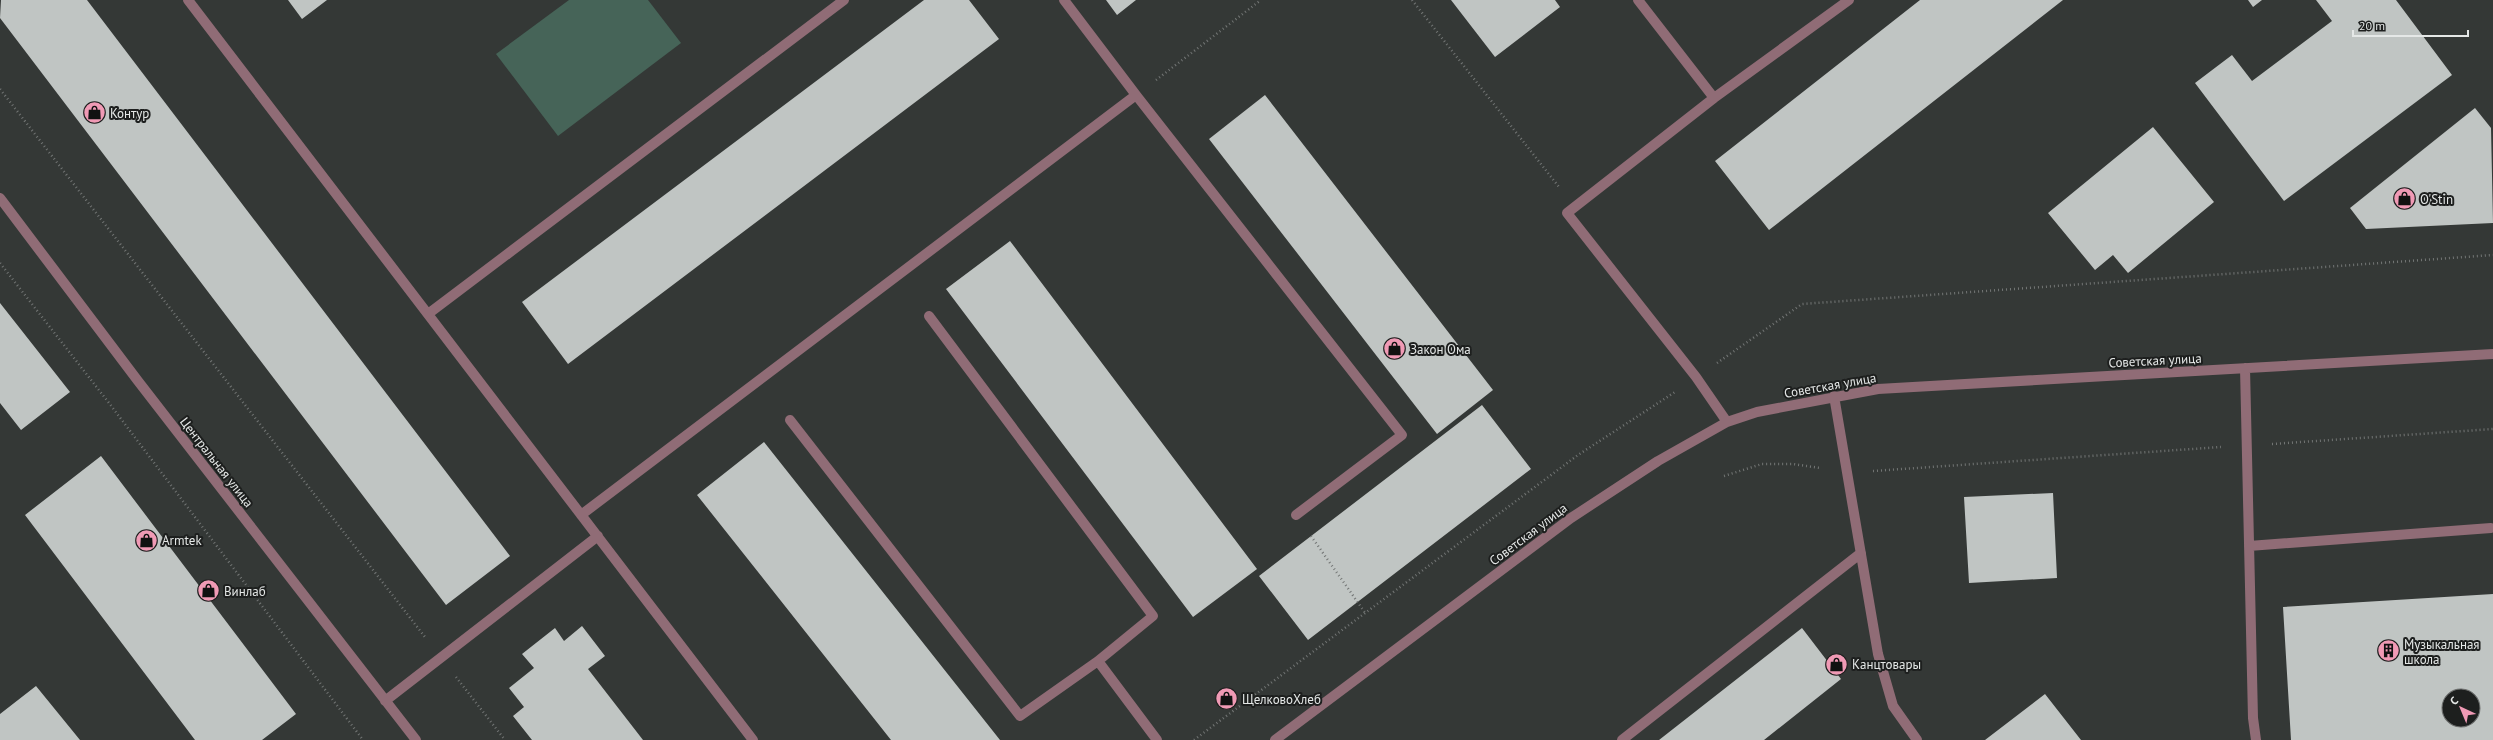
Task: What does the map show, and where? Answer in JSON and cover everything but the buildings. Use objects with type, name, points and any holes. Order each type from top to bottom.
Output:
[{"type":"street","points":[[188,0],[753,740]]},
{"type":"street","points":[[428,314],[844,0]]},
{"type":"street","points":[[1064,0],[1136,95],[1402,435],[1296,515]]},
{"type":"street","points":[[1638,0],[1714,98]]},
{"type":"street","points":[[1727,422],[1696,377],[1568,213],[1714,98],[1849,0]]},
{"type":"street","points":[[581,515],[1136,95]]},
{"type":"street","name":"Центральная улица","points":[[0,198],[138,381],[416,740]]},
{"type":"street","points":[[790,420],[1020,716],[1098,660],[1153,616],[929,316]]},
{"type":"street","name":"Советская улица","points":[[1275,740],[1571,518],[1658,461],[1727,422],[1757,412],[1834,396],[1878,389],[2493,354]]},
{"type":"street","points":[[2244,368],[2253,718],[2256,740]]},
{"type":"street","points":[[1834,396],[1878,654],[1893,706],[1917,740]]},
{"type":"street","points":[[2248,546],[2491,528]]},
{"type":"street","points":[[386,701],[598,536]]},
{"type":"street","points":[[1622,740],[1861,553]]},
{"type":"street","points":[[1098,660],[1158,740]]},
{"type":"path","points":[[1136,95],[1261,0]]},
{"type":"path","points":[[1412,0],[1575,208]]},
{"type":"path","points":[[0,89],[505,740]]},
{"type":"path","points":[[0,263],[109,403],[363,740]]},
{"type":"path","points":[[2270,444],[2493,429]]},
{"type":"path","points":[[1724,476],[1762,464],[1793,464],[1847,472],[2222,447]]},
{"type":"path","points":[[1296,515],[1366,614]]},
{"type":"green space","points":[[569,0],[648,0],[681,43],[558,136],[496,54]]},
{"type":"place","name":"Контур","points":[[95,113]]},
{"type":"place","name":"O'Stin","points":[[2405,199]]},
{"type":"place","name":"Закон Ома","points":[[1394,349]]},
{"type":"place","name":"Armtek","points":[[146,540]]},
{"type":"place","name":"Винлаб","points":[[208,591]]},
{"type":"place","name":"Музыкальная школа","points":[[2389,651]]},
{"type":"place","name":"Канцтовары","points":[[1836,664]]},
{"type":"place","name":"ЩелковоХлеб","points":[[1226,699]]}]
